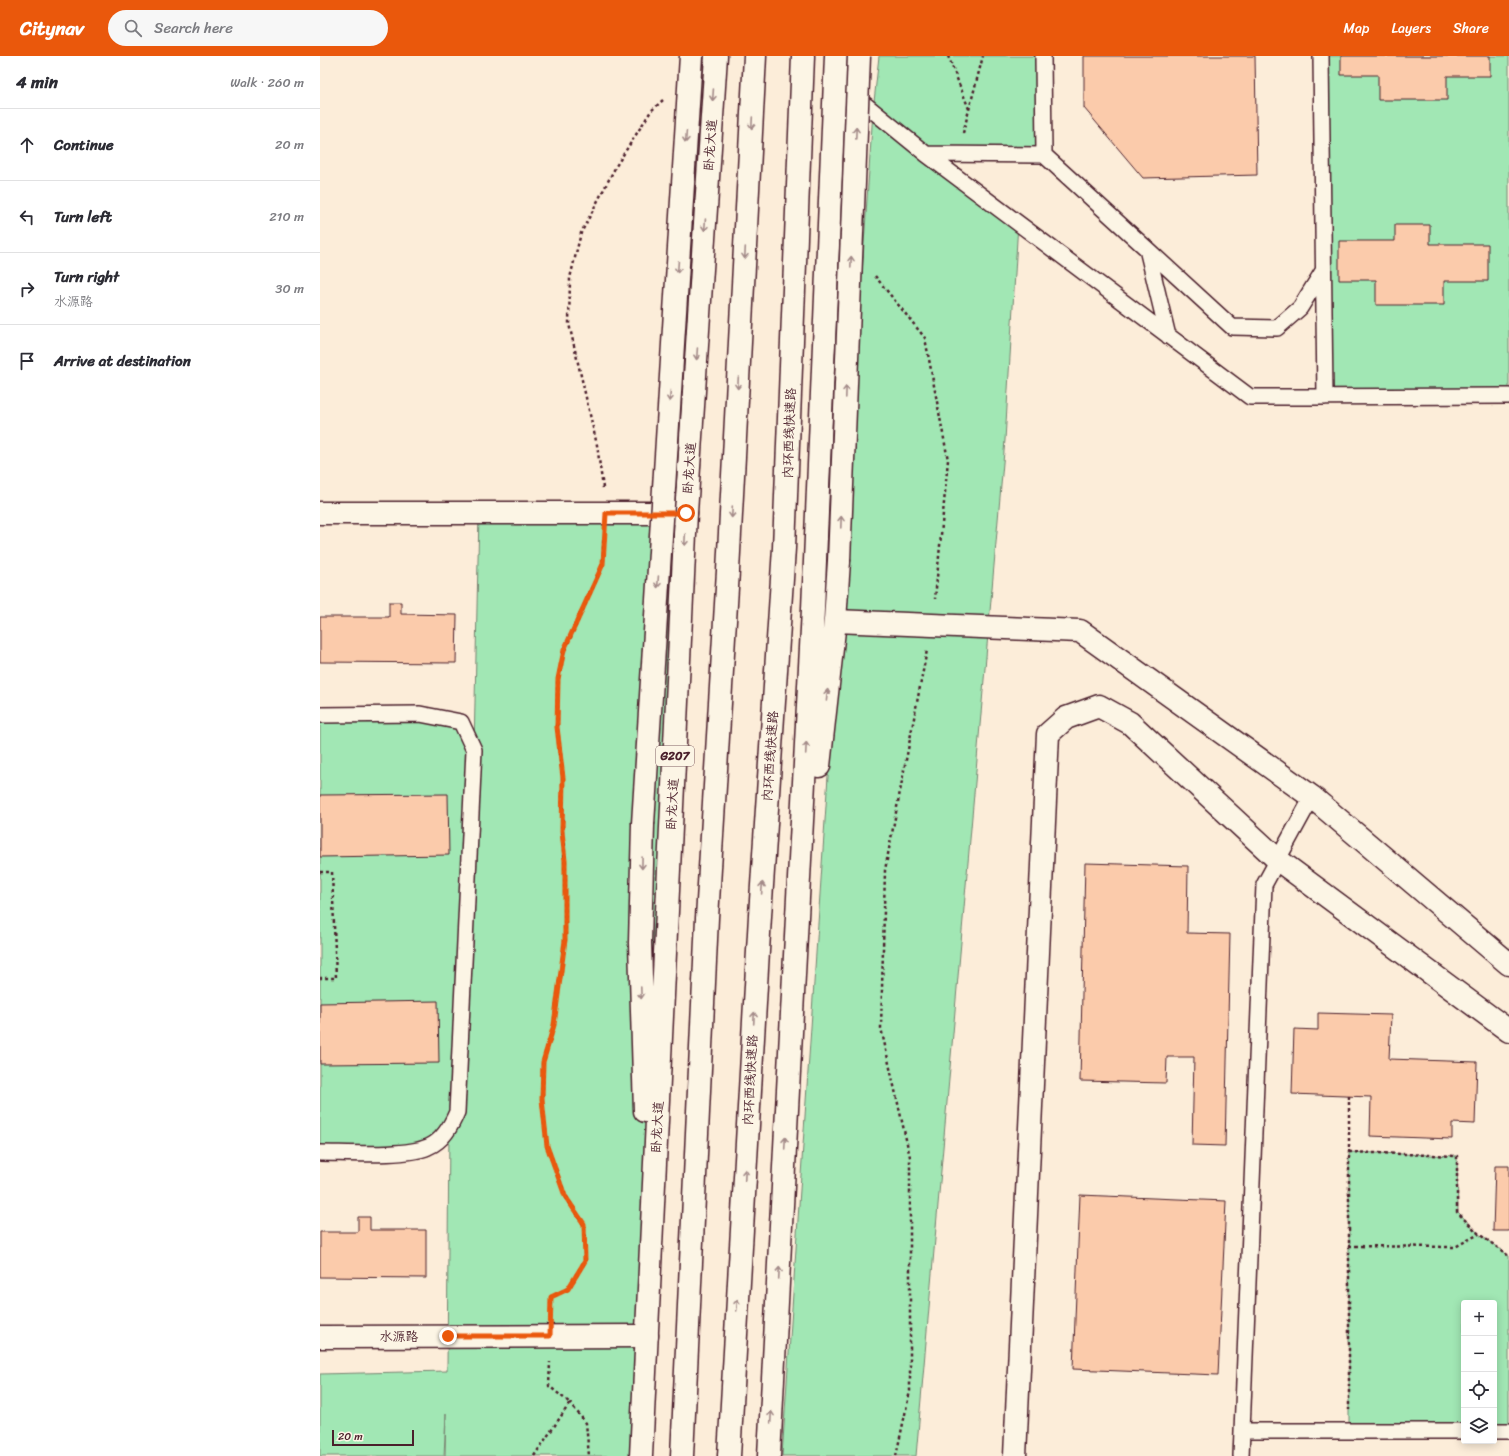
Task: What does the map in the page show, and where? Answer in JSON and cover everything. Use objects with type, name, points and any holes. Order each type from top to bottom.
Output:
[{"type":"main road","points":[[650,1278],[640,943],[643,824],[691,56]]},
{"type":"main road","name":"卧龙大道","points":[[641,1456],[686,513],[716,56]]},
{"type":"main road","points":[[682,1456],[707,918],[728,571],[755,56]]},
{"type":"main road","name":"内环西线快速路","points":[[729,1456],[759,931],[784,548],[803,56]]},
{"type":"main road","points":[[769,1456],[813,609],[836,56]]},
{"type":"main road","points":[[793,998],[835,621],[839,561],[859,56]]},
{"type":"main road","points":[[320,513],[686,513]]},
{"type":"main road","points":[[835,621],[1080,632],[1312,797],[1509,964]]},
{"type":"main road","points":[[1015,1456],[1048,734],[1066,718],[1099,706],[1130,723],[1278,860],[1509,1031]]},
{"type":"main road","points":[[735,1333],[744,1456]]},
{"type":"main road","name":"水源路","points":[[320,1337],[647,1336]]},
{"type":"lane","points":[[1043,56],[1044,155]]},
{"type":"lane","points":[[1321,56],[1325,397]]},
{"type":"lane","points":[[836,80],[926,154],[1250,397],[1509,396]]},
{"type":"lane","points":[[926,154],[1044,155],[1147,248],[1232,328],[1278,328],[1300,308],[1323,270]]},
{"type":"lane","points":[[1147,248],[1168,336]]},
{"type":"lane","points":[[320,715],[420,714],[461,722],[474,750],[457,1112],[449,1130],[429,1147],[410,1152],[320,1153]]},
{"type":"lane","points":[[1241,1456],[1264,885],[1312,797]]},
{"type":"lane","points":[[1242,1431],[1461,1431]]},
{"type":"lane","points":[[1497,1431],[1509,1431]]},
{"type":"path","points":[[948,56],[969,110]]},
{"type":"path","points":[[957,155],[983,56]]},
{"type":"path","points":[[589,1456],[586,1423],[570,1403],[549,1386],[551,1297],[568,1289],[585,1261],[584,1224],[565,1196],[547,1146],[542,1099],[543,1062],[554,1025],[565,940],[565,861],[562,831],[563,778],[557,727],[558,679],[564,650],[603,564],[606,513],[598,445],[568,324],[570,278],[581,233],[616,166],[651,112],[664,99]]},
{"type":"path","points":[[872,273],[925,338],[948,460],[932,626],[885,870],[881,1028],[910,1157],[910,1391],[896,1456]]},
{"type":"path","points":[[320,872],[332,872],[336,978],[320,978]]},
{"type":"path","points":[[1349,1096],[1349,1431]]},
{"type":"path","points":[[1349,1152],[1458,1156],[1458,1212],[1479,1234],[1509,1256]]},
{"type":"path","points":[[1349,1246],[1455,1247],[1479,1234]]},
{"type":"path","points":[[534,1456],[570,1403]]},
{"type":"green space","points":[[879,56],[1050,56],[1044,155],[927,154],[1018,223],[1005,440],[916,1456],[782,1456],[873,111]]},
{"type":"green space","points":[[1321,56],[1509,56],[1509,396],[1325,397]]},
{"type":"green space","points":[[479,513],[686,513],[641,1456],[445,1456],[446,1414],[444,1456],[320,1456],[320,1374],[447,1371],[449,1131],[429,1147],[320,1153],[320,715],[461,722],[474,749]]},
{"type":"green space","points":[[1349,1152],[1457,1156],[1458,1212],[1479,1234],[1509,1256],[1509,1431],[1497,1431],[1497,1300],[1461,1300],[1461,1431],[1349,1431]]},
{"type":"building","points":[[1084,56],[1255,56],[1257,175],[1143,178],[1084,108]]},
{"type":"building","points":[[1341,56],[1490,56],[1490,76],[1447,76],[1447,100],[1378,100],[1378,75],[1341,75]]},
{"type":"building","points":[[1395,225],[1430,225],[1430,244],[1488,244],[1488,281],[1444,281],[1444,305],[1376,305],[1376,280],[1339,280],[1339,241],[1395,241]]},
{"type":"building","points":[[389,602],[401,602],[401,614],[457,615],[456,663],[320,662],[320,617],[389,617]]},
{"type":"building","points":[[448,794],[449,855],[320,857],[320,795]]},
{"type":"building","points":[[1085,863],[1188,866],[1187,933],[1230,934],[1225,1146],[1192,1145],[1194,1057],[1167,1057],[1166,1083],[1080,1081]]},
{"type":"building","points":[[438,1001],[439,1063],[320,1064],[320,1003]]},
{"type":"building","points":[[1318,1013],[1391,1015],[1389,1059],[1477,1062],[1475,1124],[1452,1123],[1452,1139],[1370,1136],[1371,1097],[1292,1094],[1294,1029],[1318,1030]]},
{"type":"building","points":[[1495,1166],[1509,1166],[1509,1231],[1493,1231]]},
{"type":"building","points":[[1080,1195],[1226,1201],[1218,1375],[1073,1369]]},
{"type":"building","points":[[358,1217],[370,1217],[370,1230],[426,1230],[426,1278],[320,1277],[320,1232],[358,1232]]},
{"type":"route","points":[[448,1336],[550,1336],[551,1297],[568,1289],[585,1261],[584,1224],[565,1196],[547,1146],[542,1099],[543,1062],[554,1025],[565,940],[565,861],[562,831],[563,778],[557,727],[558,679],[564,650],[583,605],[603,564],[606,513],[686,513]]}]
